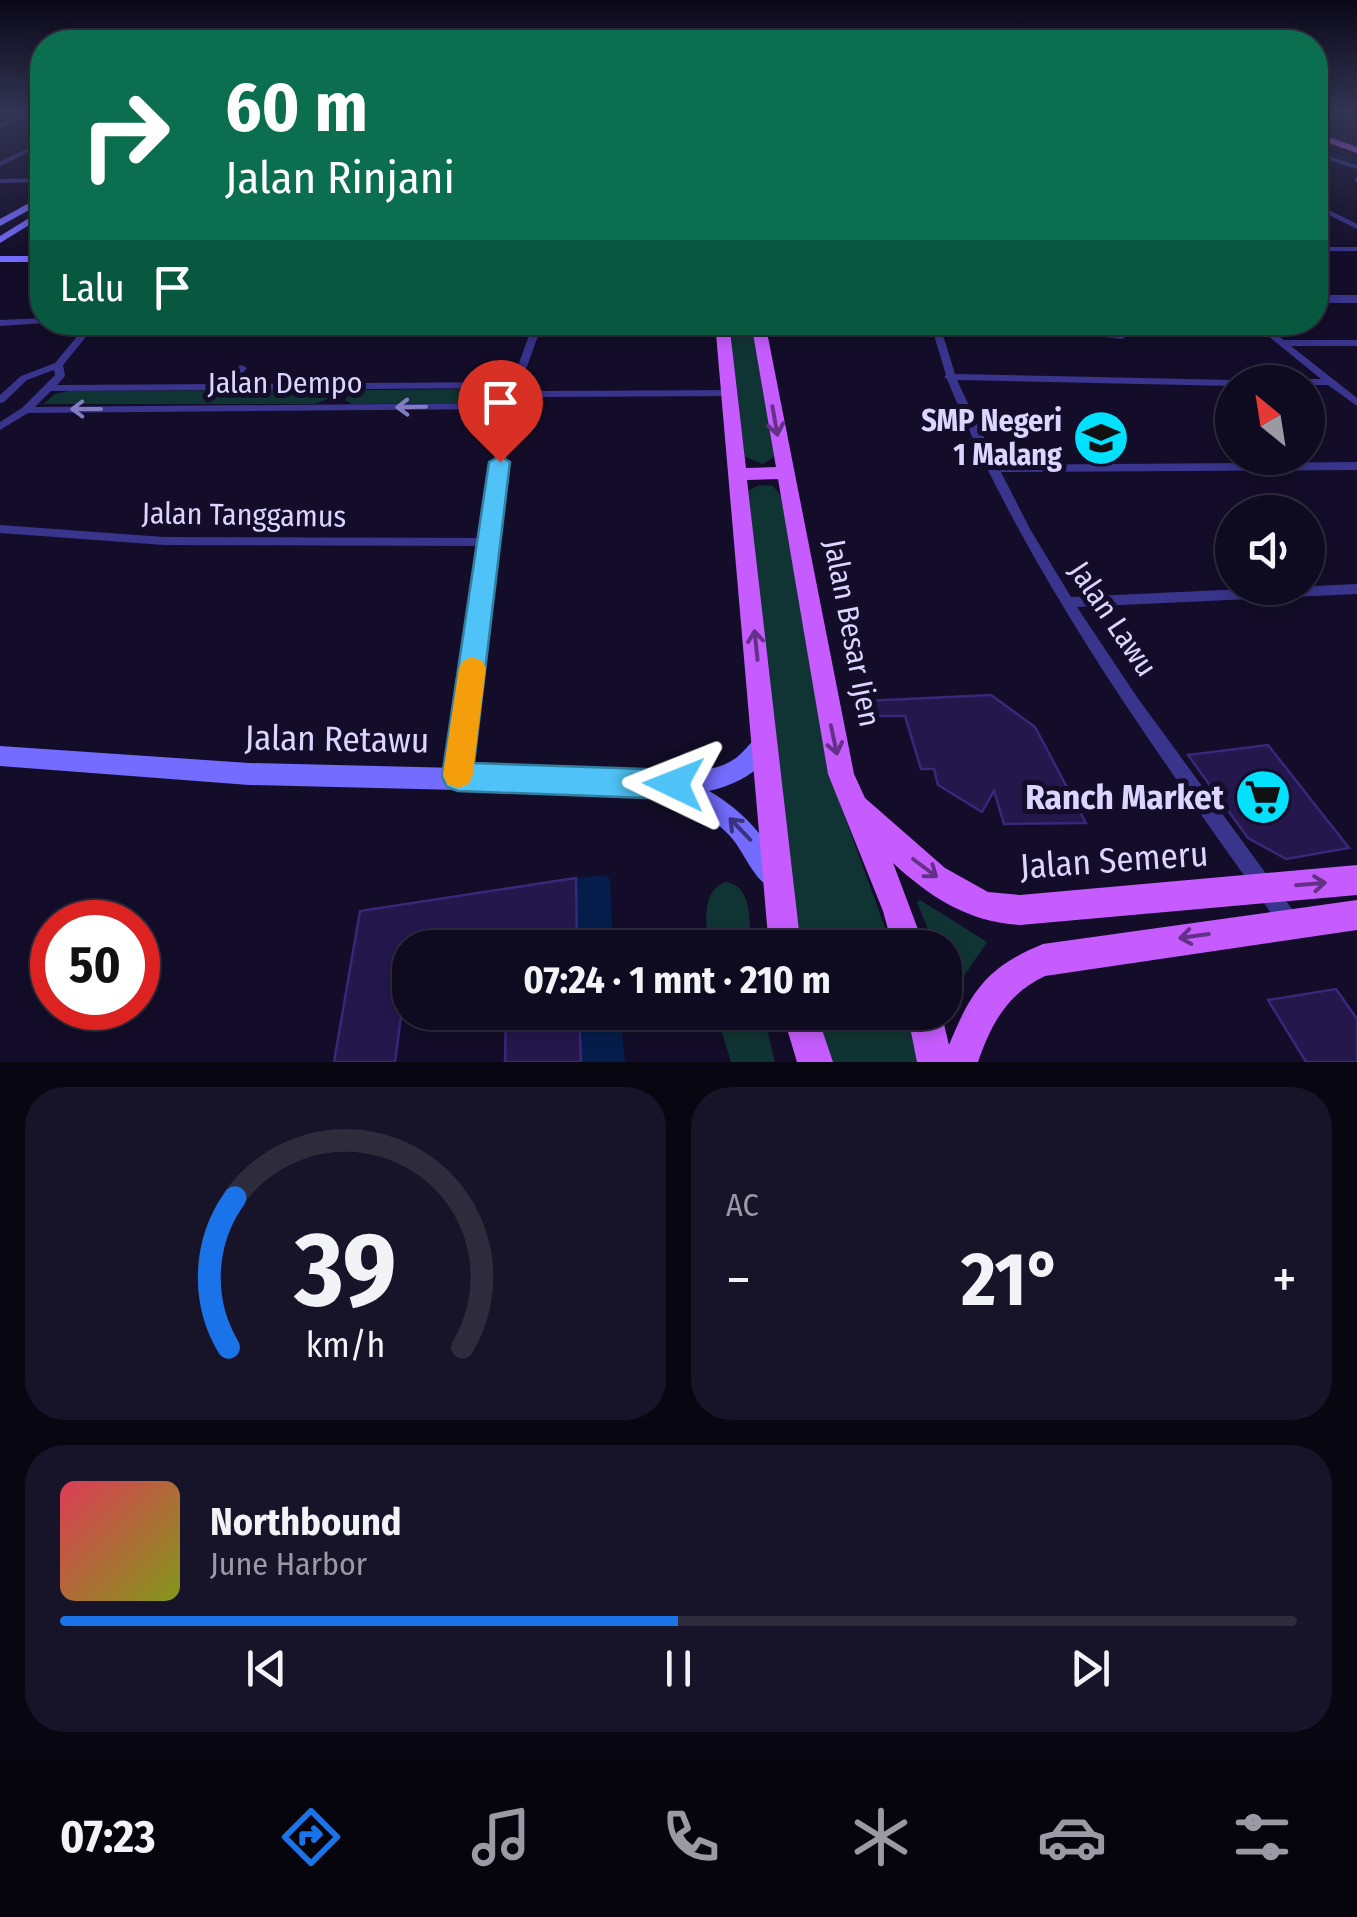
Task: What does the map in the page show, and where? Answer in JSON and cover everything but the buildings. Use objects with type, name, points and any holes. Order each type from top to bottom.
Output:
[{"type":"main road","points":[[0,224],[30,205]]},
{"type":"main road","points":[[0,240],[30,221]]},
{"type":"main road","points":[[0,259],[30,259]]},
{"type":"main road","points":[[723,335],[778,846],[782,930]]},
{"type":"main road","name":"Jalan Besar Ijen","points":[[760,335],[831,729],[853,803],[904,930]]},
{"type":"main road","points":[[738,474],[784,473]]},
{"type":"main road","name":"Jalan Retawu","points":[[0,756],[248,774],[674,784],[734,773],[752,763],[767,742]]},
{"type":"main road","name":"Jalan Retawu","points":[[674,784],[720,809],[751,838],[778,899]]},
{"type":"main road","name":"Jalan Semeru","points":[[853,803],[921,866],[988,907],[1020,910],[1357,880]]},
{"type":"main road","points":[[960,1062],[974,1021],[998,985],[1043,960],[1357,915]]},
{"type":"main road","points":[[805,1030],[815,1062]]},
{"type":"main road","points":[[928,1030],[935,1062]]},
{"type":"street","points":[[1339,162],[1357,168]]},
{"type":"street","points":[[1328,165],[1344,163]]},
{"type":"street","points":[[0,181],[30,180]]},
{"type":"street","points":[[1328,212],[1357,227]]},
{"type":"street","points":[[1334,215],[1357,215]]},
{"type":"street","points":[[1328,249],[1357,249]]},
{"type":"street","points":[[1328,298],[1357,299]]},
{"type":"street","points":[[0,323],[30,322]]},
{"type":"street","points":[[0,400],[24,378],[58,366],[83,335]]},
{"type":"street","points":[[458,777],[508,406],[534,335]]},
{"type":"street","name":"Jalan Lawu","points":[[938,335],[950,377],[993,469],[1066,602],[1290,923]]},
{"type":"street","points":[[1113,335],[1122,336]]},
{"type":"street","points":[[1271,335],[1357,403]]},
{"type":"street","points":[[1281,343],[1357,343]]},
{"type":"street","points":[[0,427],[50,388],[60,376],[58,366]]},
{"type":"street","points":[[227,388],[242,368]]},
{"type":"street","points":[[950,377],[1215,382]]},
{"type":"street","name":"Jalan Dempo","points":[[50,388],[516,385],[544,394]]},
{"type":"street","points":[[332,407],[345,387]]},
{"type":"street","name":"Jalan Dempo","points":[[26,410],[508,406],[544,394],[730,393]]},
{"type":"street","points":[[993,469],[1357,466]]},
{"type":"street","name":"Jalan Tanggamus","points":[[0,529],[164,541],[489,542]]},
{"type":"street","points":[[1066,602],[1357,589]]},
{"type":"green space","points":[[756,337],[775,456],[763,464],[745,457],[728,338]]},
{"type":"green space","points":[[325,390],[330,398],[315,404],[43,404],[55,394],[68,391]]},
{"type":"green space","points":[[361,390],[489,391],[490,396],[478,403],[352,404],[345,400],[351,392]]},
{"type":"green space","points":[[759,485],[773,486],[781,496],[833,784],[886,930],[795,930],[748,491]]},
{"type":"green space","points":[[725,882],[741,890],[750,930],[707,930],[708,901]]},
{"type":"green space","points":[[920,900],[987,942],[962,979],[962,930],[928,930],[917,902]]},
{"type":"green space","points":[[721,1030],[767,1030],[775,1062],[731,1062]]},
{"type":"green space","points":[[816,1030],[911,1030],[918,1062],[827,1062]]},
{"type":"water","points":[[605,875],[610,879],[612,930],[577,930],[576,878]]},
{"type":"water","points":[[580,1030],[622,1030],[625,1062],[581,1062]]},
{"type":"slow traffic","points":[[458,774],[472,668]]},
{"type":"place","name":"SMP Negeri 1 Malang","points":[[1101,438]]},
{"type":"place","name":"Ranch Market","points":[[1263,797]]},
{"type":"route","points":[[500,462],[458,777],[674,784]]}]
